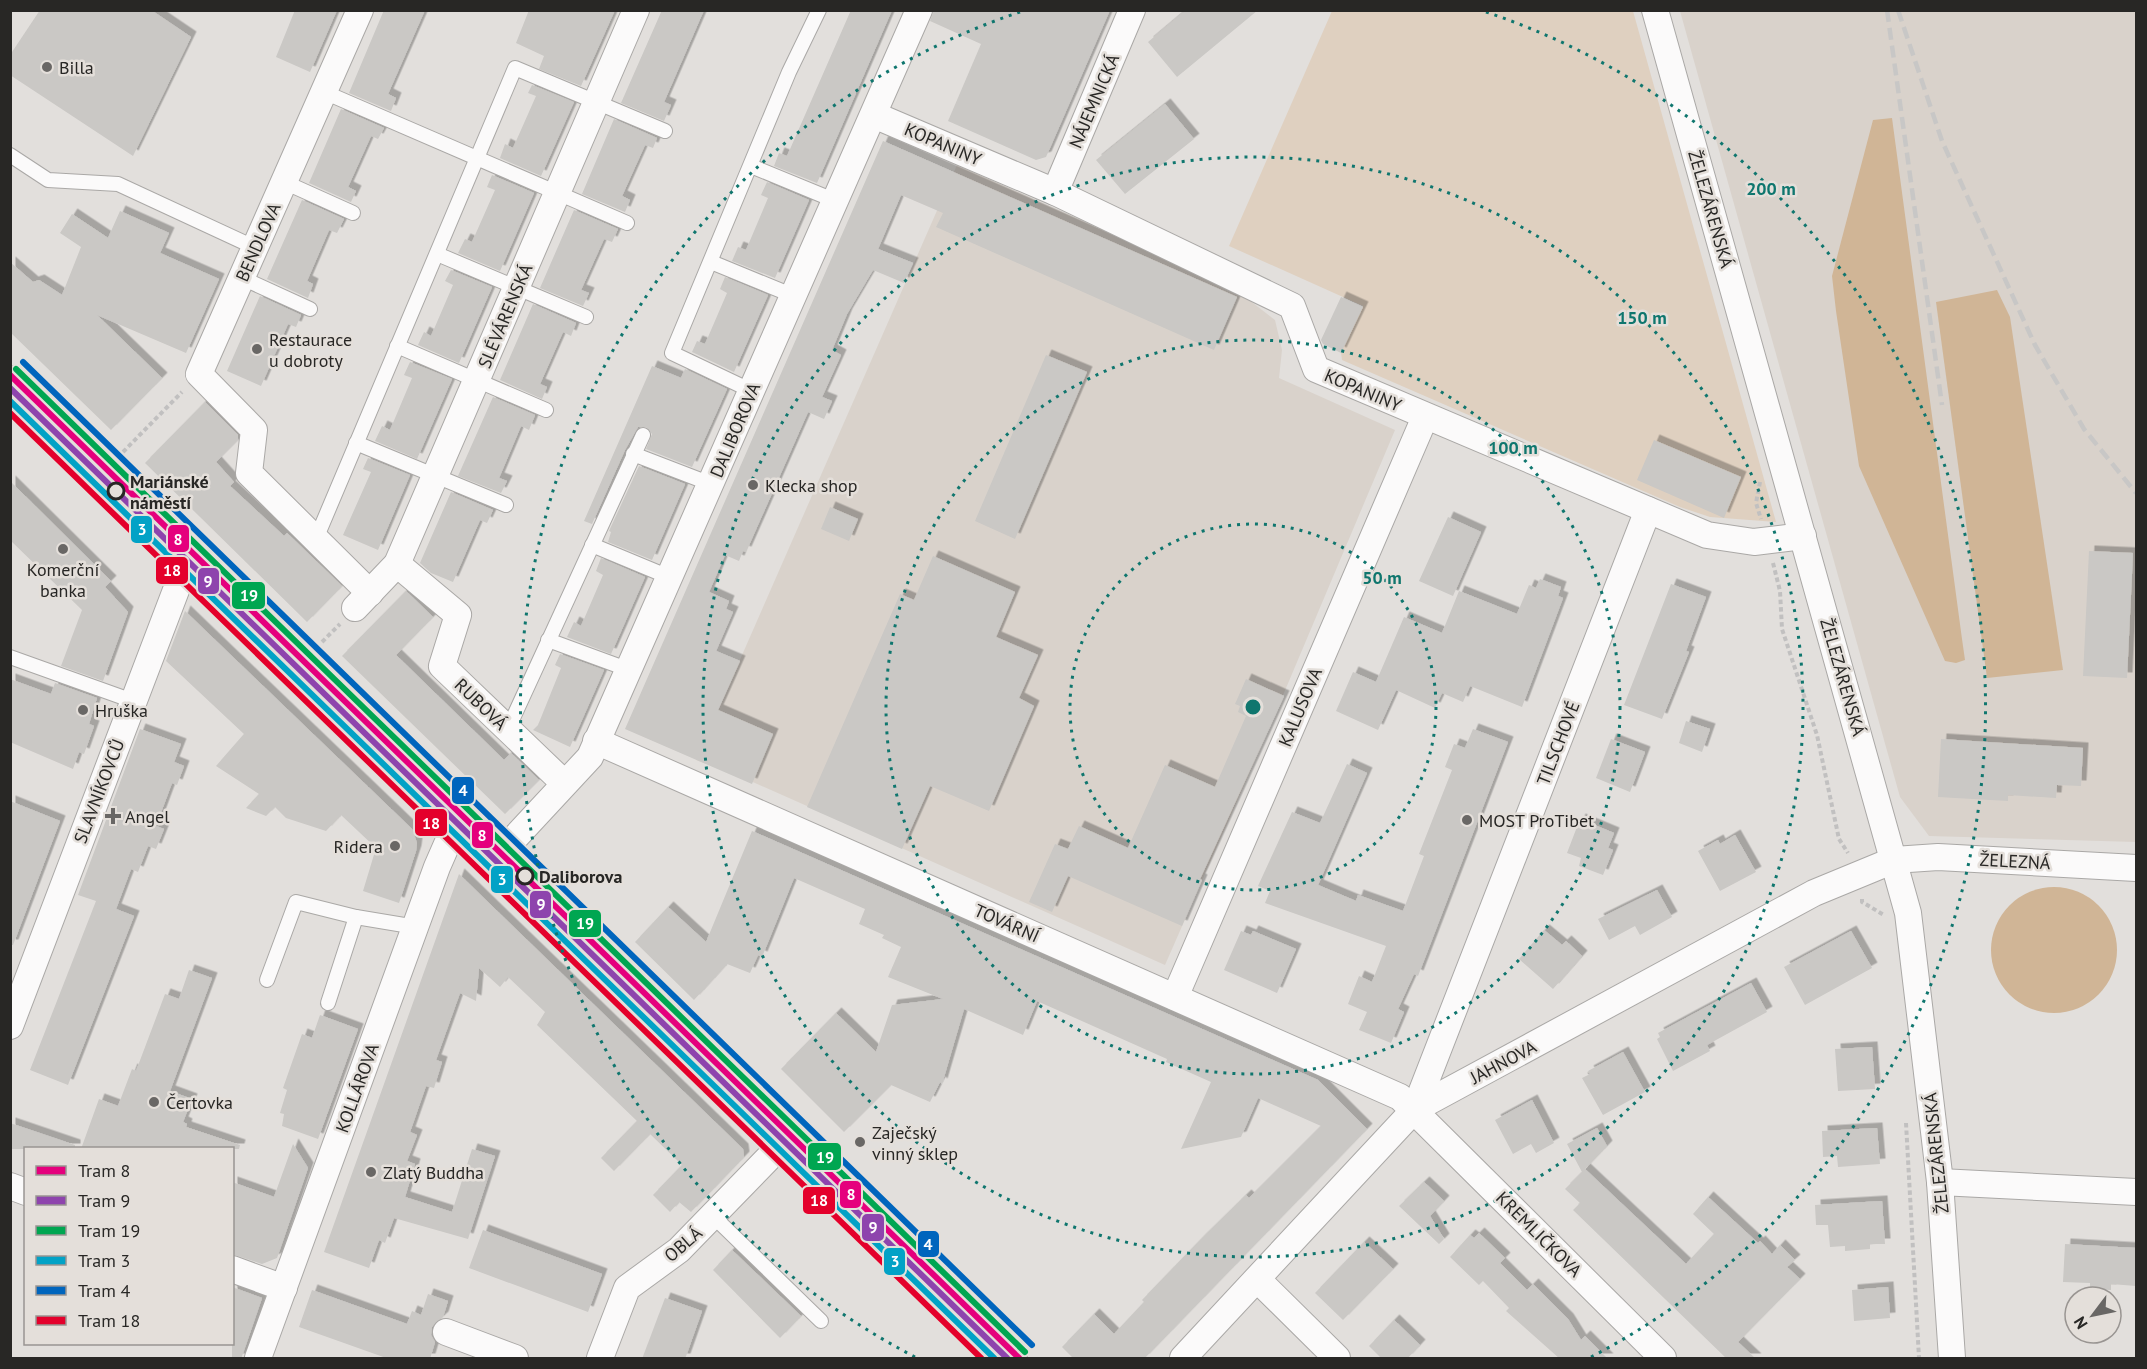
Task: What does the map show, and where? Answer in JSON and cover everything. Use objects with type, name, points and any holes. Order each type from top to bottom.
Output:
[{"type":"main road","points":[[10,383],[1010,1359]]},
{"type":"street","name":"BENDLOVA","points":[[199,375],[360,10]]},
{"type":"street","name":"SLÉVÁRENSKÁ","points":[[316,539],[363,601],[397,564],[636,10]]},
{"type":"street","name":"DALIBOROVA","points":[[497,857],[590,757],[919,10]]},
{"type":"street","name":"NÁJEMNICKÁ","points":[[1055,192],[1132,10]]},
{"type":"street","name":"ŽELEZÁRENSKÁ","points":[[1655,10],[1894,860],[1910,929],[1940,1182],[1952,1359]]},
{"type":"street","name":"KOPANINY","points":[[874,115],[1055,192],[1292,306],[1316,369],[1707,535],[1768,542],[1803,536]]},
{"type":"street","points":[[199,375],[255,430],[249,473],[316,539]]},
{"type":"street","name":"KALUSOVA","points":[[1175,997],[1425,417]]},
{"type":"street","name":"TILSCHOVÉ","points":[[1415,1109],[1648,510]]},
{"type":"street","name":"SLAVNÍKOVCŮ","points":[[10,1026],[189,556]]},
{"type":"street","name":"RUBOVÁ","points":[[397,564],[458,615],[442,666],[564,783]]},
{"type":"street","name":"TOVÁRNÍ","points":[[596,741],[1400,1097],[1415,1109]]},
{"type":"street","name":"KOLLÁROVA","points":[[258,1359],[437,867],[458,819]]},
{"type":"street","name":"ŽELEZNÁ","points":[[1894,860],[1938,857],[2136,868]]},
{"type":"street","name":"JAHNOVA","points":[[1183,1359],[1415,1109],[1814,893],[1894,860]]},
{"type":"street","name":"KREMLIČKOVA","points":[[1415,1109],[1664,1359]]},
{"type":"street","name":"OBLÁ","points":[[600,1359],[621,1298],[627,1288],[679,1250],[787,1139]]},
{"type":"street","points":[[1940,1182],[2136,1192]]},
{"type":"street","points":[[234,1270],[284,1288]]},
{"type":"street","points":[[1258,1280],[1337,1359]]},
{"type":"street","points":[[447,1332],[515,1359]]},
{"type":"lane","points":[[752,391],[672,353],[789,72],[819,10]]},
{"type":"lane","points":[[316,539],[515,68],[665,131]]},
{"type":"lane","points":[[324,92],[627,223]]},
{"type":"lane","points":[[10,155],[48,180],[118,184],[255,248]]},
{"type":"lane","points":[[751,166],[836,201]]},
{"type":"lane","points":[[284,182],[353,213]]},
{"type":"lane","points":[[437,254],[586,317]]},
{"type":"lane","points":[[711,262],[794,296]]},
{"type":"lane","points":[[242,278],[310,309]]},
{"type":"lane","points":[[397,346],[546,410]]},
{"type":"lane","points":[[508,729],[643,435]]},
{"type":"lane","points":[[356,443],[506,505]]},
{"type":"lane","points":[[633,454],[711,484]]},
{"type":"lane","points":[[592,545],[669,578]]},
{"type":"lane","points":[[548,640],[627,669]]},
{"type":"lane","points":[[10,657],[133,701]]},
{"type":"lane","points":[[267,980],[296,902],[356,917],[416,927]]},
{"type":"lane","points":[[328,1003],[356,917]]},
{"type":"lane","points":[[713,1216],[821,1321]]},
{"type":"path","points":[[123,452],[199,375]]},
{"type":"path","points":[[1768,542],[1780,591],[1782,629],[1817,735],[1839,839],[1861,873],[1862,902],[1887,917]]},
{"type":"path","points":[[1905,1112],[1919,1359]]},
{"type":"shaded area","points":[[1332,11],[1633,11],[1776,522],[1710,517],[1680,507],[1342,360],[1341,352],[1363,306],[1229,246]]},
{"type":"shaded area","points":[[1680,11],[2136,11],[2136,842],[1929,836],[1900,797]]},
{"type":"shaded area","points":[[1892,118],[1965,660],[1956,663],[1945,661],[1859,466],[1836,311],[1832,276],[1873,120]]},
{"type":"shaded area","points":[[957,165],[1235,289],[1275,320],[1282,350],[1279,378],[1395,430],[1270,726],[1165,965],[746,779],[696,760]]},
{"type":"shaded area","points":[[1997,290],[2010,317],[2063,670],[1987,678],[1936,302]]},
{"type":"shaded area","points":[[2054,887],[2078,892],[2099,905],[2112,926],[2117,950],[2112,974],[2099,995],[2078,1008],[2054,1013],[2030,1008],[2009,995],[1996,974],[1991,950],[1996,926],[2009,905],[2030,892]]},
{"type":"building","points":[[40,10],[151,10],[191,37],[133,156],[10,75],[10,55]]},
{"type":"building","points":[[295,10],[337,10],[310,72],[276,57]]},
{"type":"building","points":[[384,10],[425,10],[388,94],[396,98],[391,111],[349,93]]},
{"type":"building","points":[[529,10],[615,10],[581,86],[539,69],[544,56],[516,43]]},
{"type":"building","points":[[662,10],[704,10],[664,102],[671,105],[664,121],[621,103]]},
{"type":"building","points":[[851,10],[892,10],[817,183],[774,166],[779,153],[787,156]]},
{"type":"building","points":[[934,10],[1110,10],[1046,157],[1036,160],[948,121],[981,44],[930,21]]},
{"type":"building","points":[[1186,10],[1258,10],[1177,77],[1148,42]]},
{"type":"building","points":[[532,85],[574,102],[541,176],[500,158],[505,144],[513,148],[536,96],[528,93]]},
{"type":"building","points":[[1165,104],[1194,139],[1125,194],[1096,160]]},
{"type":"building","points":[[341,109],[384,128],[378,139],[371,136],[348,187],[356,191],[351,202],[309,183]]},
{"type":"building","points":[[614,119],[657,138],[653,148],[645,145],[622,196],[630,200],[625,212],[582,194]]},
{"type":"building","points":[[883,141],[1237,297],[1214,350],[936,227],[943,213],[901,195],[878,249],[913,263],[904,283],[873,270],[847,314],[832,350],[841,355],[822,397],[832,401],[824,419],[808,412],[746,552],[743,551],[739,561],[725,555],[709,592],[729,601],[726,609],[733,612],[716,651],[740,661],[718,710],[773,734],[752,784],[625,729]]},
{"type":"building","points":[[492,175],[534,193],[500,271],[458,253],[465,239],[472,242],[495,190],[487,187]]},
{"type":"building","points":[[767,182],[809,200],[775,278],[732,261],[738,247],[746,250],[768,198],[761,195]]},
{"type":"building","points":[[302,200],[344,219],[337,233],[329,230],[307,281],[313,284],[308,298],[267,279]]},
{"type":"building","points":[[574,210],[618,229],[612,242],[604,239],[581,290],[589,293],[583,306],[540,288]]},
{"type":"building","points":[[120,211],[169,233],[160,253],[219,279],[186,353],[97,315],[162,378],[111,430],[10,332],[10,262],[33,282],[39,280],[62,295],[81,247],[60,233],[72,214],[108,238]]},
{"type":"building","points":[[451,270],[492,287],[459,363],[418,345],[424,332],[431,336],[453,285],[445,281]]},
{"type":"building","points":[[725,277],[768,295],[734,372],[692,352],[697,341],[705,344],[727,293],[720,289]]},
{"type":"building","name":"Restaurace u dobroty","points":[[260,296],[301,315],[296,327],[288,324],[261,386],[227,371]]},
{"type":"building","points":[[1341,297],[1363,307],[1341,353],[1323,344],[1321,340]]},
{"type":"building","points":[[533,304],[576,323],[571,336],[563,332],[540,384],[547,387],[542,399],[500,380]]},
{"type":"building","points":[[1046,355],[1087,372],[1015,539],[975,521]]},
{"type":"building","points":[[410,362],[452,379],[417,459],[375,441],[382,426],[390,430],[412,378],[404,375]]},
{"type":"building","points":[[652,366],[681,378],[685,369],[727,389],[692,467],[646,449],[652,434],[646,427],[638,427],[625,450],[592,524],[584,521]]},
{"type":"building","points":[[493,397],[535,415],[529,430],[521,426],[499,478],[507,481],[501,493],[458,476]]},
{"type":"building","points":[[205,402],[238,435],[238,440],[216,462],[234,482],[230,486],[284,536],[287,533],[342,586],[307,622],[145,463]]},
{"type":"building","points":[[1654,440],[1741,477],[1724,518],[1637,480]]},
{"type":"building","points":[[368,458],[410,475],[378,550],[343,535],[371,472],[363,469]]},
{"type":"building","points":[[639,466],[685,484],[652,560],[608,542],[611,532],[609,531]]},
{"type":"building","points":[[10,481],[111,581],[105,587],[128,612],[103,681],[61,666],[82,610],[10,540]]},
{"type":"building","points":[[451,492],[493,510],[487,523],[480,520],[453,582],[431,573],[420,563]]},
{"type":"building","points":[[830,507],[858,519],[849,541],[821,529]]},
{"type":"building","points":[[1448,517],[1481,532],[1453,596],[1419,581]]},
{"type":"building","points":[[2089,551],[2133,553],[2127,678],[2083,676]]},
{"type":"building","points":[[933,556],[1015,592],[996,637],[1038,655],[1019,698],[1034,706],[989,811],[930,786],[902,849],[807,807],[900,594],[914,600]]},
{"type":"building","points":[[601,558],[645,577],[611,654],[567,637],[574,622],[581,626],[603,575],[596,571]]},
{"type":"building","points":[[1540,579],[1561,587],[1558,596],[1563,598],[1522,707],[1470,686],[1463,702],[1442,693],[1435,708],[1396,690],[1378,730],[1336,711],[1353,672],[1376,682],[1404,617],[1442,633],[1459,591],[1517,614],[1529,585],[1536,588]]},
{"type":"building","points":[[1671,584],[1706,597],[1686,651],[1689,652],[1662,719],[1624,705]]},
{"type":"building","points":[[406,591],[433,617],[396,655],[504,760],[511,753],[539,780],[505,814],[342,656]]},
{"type":"building","points":[[185,611],[412,829],[417,843],[416,851],[399,903],[363,891],[376,848],[341,815],[326,831],[286,818],[275,807],[266,816],[246,808],[259,794],[216,766],[244,734],[166,661]]},
{"type":"building","points":[[560,654],[604,670],[570,747],[533,730],[538,725],[561,668],[555,665]]},
{"type":"building","points":[[10,679],[51,694],[55,683],[97,698],[89,724],[94,726],[84,754],[79,752],[73,769],[10,742]]},
{"type":"building","points":[[1246,679],[1284,696],[1200,879],[1202,880],[1182,926],[1068,876],[1052,912],[1029,902],[1055,844],[1068,849],[1079,826],[1128,848],[1165,765],[1215,787],[1246,716],[1238,712],[1240,706],[1235,704]]},
{"type":"building","points":[[1686,721],[1710,729],[1702,752],[1679,743]]},
{"type":"building","points":[[140,729],[181,744],[174,762],[184,766],[177,785],[172,783],[156,826],[164,829],[156,849],[148,846],[138,872],[131,869],[116,909],[134,916],[68,1085],[30,1070],[96,901],[78,895]]},
{"type":"building","points":[[1473,729],[1508,742],[1418,976],[1414,974],[1398,1009],[1404,1012],[1391,1043],[1359,1030],[1367,1012],[1348,1004],[1359,976],[1372,982],[1386,946],[1265,903],[1270,891],[1258,886],[1292,812],[1320,823],[1347,764],[1367,773],[1318,885],[1356,901],[1358,895],[1403,911],[1424,856],[1419,854],[1452,770],[1445,767],[1454,744],[1465,748]]},
{"type":"building","points":[[1611,739],[1645,752],[1630,792],[1596,778]]},
{"type":"building","points":[[1941,739],[2083,748],[2081,786],[2057,785],[2056,798],[2008,795],[2008,801],[1938,797]]},
{"type":"building","points":[[10,801],[60,821],[13,945],[10,945]]},
{"type":"building","points":[[1580,819],[1614,833],[1608,848],[1613,850],[1603,875],[1579,866],[1581,858],[1567,853]]},
{"type":"building","points":[[752,831],[1318,1080],[1367,1129],[1144,1359],[1074,1359],[1062,1347],[1094,1314],[1114,1334],[1144,1302],[1142,1300],[1201,1239],[1246,1195],[1249,1198],[1321,1126],[1258,1098],[1241,1137],[1181,1149],[1211,1082],[1166,1062],[1167,1059],[1037,1001],[1023,1035],[964,1009],[942,1084],[940,1082],[930,1102],[891,1085],[844,1132],[781,1069],[836,1013],[876,1052],[892,1005],[943,999],[888,977],[901,947],[882,938],[884,935],[859,924],[865,909],[794,878],[762,957],[758,955],[750,973],[727,964],[694,1000],[635,942],[668,907],[706,942]]},
{"type":"building","points":[[1735,835],[1756,872],[1720,891],[1698,851],[1718,840],[1720,844]]},
{"type":"building","points":[[459,874],[743,1149],[744,1157],[691,1212],[679,1202],[670,1212],[653,1195],[682,1165],[650,1134],[614,1171],[601,1158],[637,1121],[537,1025],[545,1012],[508,977],[500,987],[479,968],[476,1001],[460,993],[436,1060],[442,1062],[434,1088],[426,1086],[410,1132],[417,1135],[407,1161],[415,1164],[405,1197],[452,1212],[472,1149],[495,1156],[468,1239],[394,1218],[385,1243],[379,1240],[369,1268],[324,1252]]},
{"type":"building","points":[[1657,890],[1672,917],[1640,935],[1635,926],[1609,940],[1598,919]]},
{"type":"building","points":[[1544,930],[1562,945],[1566,941],[1582,956],[1553,989],[1519,959]]},
{"type":"building","points":[[1241,931],[1251,935],[1253,931],[1296,949],[1277,993],[1224,970]]},
{"type":"building","points":[[1851,931],[1872,968],[1805,1005],[1784,967]]},
{"type":"building","points":[[189,970],[212,978],[170,1091],[192,1099],[183,1122],[187,1124],[186,1127],[240,1145],[239,1149],[234,1149],[234,1147],[82,1147],[99,1099],[118,1106],[132,1069],[136,1071],[165,994],[179,999]]},
{"type":"building","points":[[1751,983],[1767,1012],[1707,1045],[1710,1051],[1673,1071],[1657,1039],[1660,1037],[1658,1033]]},
{"type":"building","points":[[320,1015],[358,1029],[318,1139],[282,1126],[284,1114],[280,1113],[287,1090],[283,1088],[302,1034],[312,1038]]},
{"type":"building","points":[[1872,1047],[1875,1089],[1838,1091],[1835,1049]]},
{"type":"building","points":[[1623,1052],[1645,1092],[1603,1115],[1582,1078],[1590,1074],[1588,1071]]},
{"type":"building","points":[[1532,1100],[1554,1143],[1536,1153],[1531,1144],[1513,1154],[1495,1120]]},
{"type":"building","points":[[10,1123],[75,1145],[75,1147],[10,1149]]},
{"type":"building","points":[[1597,1128],[1607,1146],[1585,1169],[1686,1264],[1714,1234],[1693,1214],[1708,1197],[1772,1254],[1780,1245],[1795,1260],[1787,1267],[1800,1279],[1738,1342],[1756,1359],[1727,1359],[1573,1210],[1580,1203],[1565,1189],[1582,1172],[1567,1144]]},
{"type":"building","points":[[1877,1128],[1880,1164],[1838,1167],[1837,1156],[1823,1157],[1822,1131]]},
{"type":"building","points":[[293,1144],[308,1168],[277,1258],[262,1264],[234,1255],[234,1183],[274,1197]]},
{"type":"building","points":[[1424,1182],[1444,1201],[1430,1216],[1444,1239],[1439,1244],[1399,1206]]},
{"type":"building","points":[[1882,1201],[1885,1244],[1870,1244],[1870,1249],[1845,1251],[1845,1246],[1830,1247],[1828,1225],[1816,1225],[1815,1205]]},
{"type":"building","points":[[483,1230],[602,1274],[588,1312],[469,1268]]},
{"type":"building","points":[[1479,1233],[1505,1258],[1500,1263],[1527,1290],[1533,1284],[1568,1319],[1581,1340],[1585,1336],[1608,1359],[1560,1359],[1506,1311],[1509,1308],[1483,1281],[1479,1285],[1450,1257],[1470,1235],[1474,1238]]},
{"type":"building","points":[[1364,1242],[1393,1269],[1343,1320],[1315,1293]]},
{"type":"building","points":[[2065,1244],[2136,1248],[2136,1286],[2063,1282]]},
{"type":"building","points":[[732,1250],[801,1316],[780,1338],[713,1270]]},
{"type":"building","points":[[1888,1287],[1890,1318],[1854,1321],[1852,1290]]},
{"type":"building","points":[[234,1288],[262,1298],[241,1359],[232,1359]]},
{"type":"building","points":[[312,1290],[407,1324],[412,1311],[421,1315],[428,1294],[448,1301],[443,1317],[432,1327],[431,1335],[435,1342],[430,1359],[389,1359],[299,1327]]},
{"type":"building","points":[[665,1298],[702,1311],[685,1359],[642,1359]]},
{"type":"building","points":[[1394,1320],[1420,1345],[1407,1359],[1382,1359],[1369,1346]]},
{"type":"railway","points":[[1887,10],[1942,405]]},
{"type":"railway","points":[[1898,10],[1942,141],[2035,345],[2084,429],[2136,493]]},
{"type":"tram line","name":"4","points":[[23,362],[1032,1345]]},
{"type":"tram line","name":"19","points":[[16,369],[1025,1352]]},
{"type":"tram line","name":"8","points":[[10,375],[1019,1358]]},
{"type":"tram line","name":"9","points":[[10,388],[1007,1358]]},
{"type":"tram line","name":"3","points":[[10,401],[994,1358]]},
{"type":"tram line","name":"18","points":[[10,413],[981,1358]]},
{"type":"place","name":"Billa","points":[[47,67]]},
{"type":"place","name":"Restaurace u dobroty","points":[[257,349]]},
{"type":"place","name":"Klecka shop","points":[[753,485]]},
{"type":"place","name":"Mariánské náměstí","points":[[116,491]]},
{"type":"place","name":"Komerční banka","points":[[63,549]]},
{"type":"place","name":"Hruška","points":[[83,710]]},
{"type":"place","name":"Angel","points":[[113,816]]},
{"type":"place","name":"MOST ProTibet","points":[[1467,820]]},
{"type":"place","name":"Ridera","points":[[395,846]]},
{"type":"place","name":"Daliborova","points":[[525,876]]},
{"type":"place","name":"Čertovka","points":[[154,1102]]},
{"type":"place","name":"Zaječský vinný sklep","points":[[860,1142]]},
{"type":"place","name":"Zlatý Buddha","points":[[371,1172]]}]
